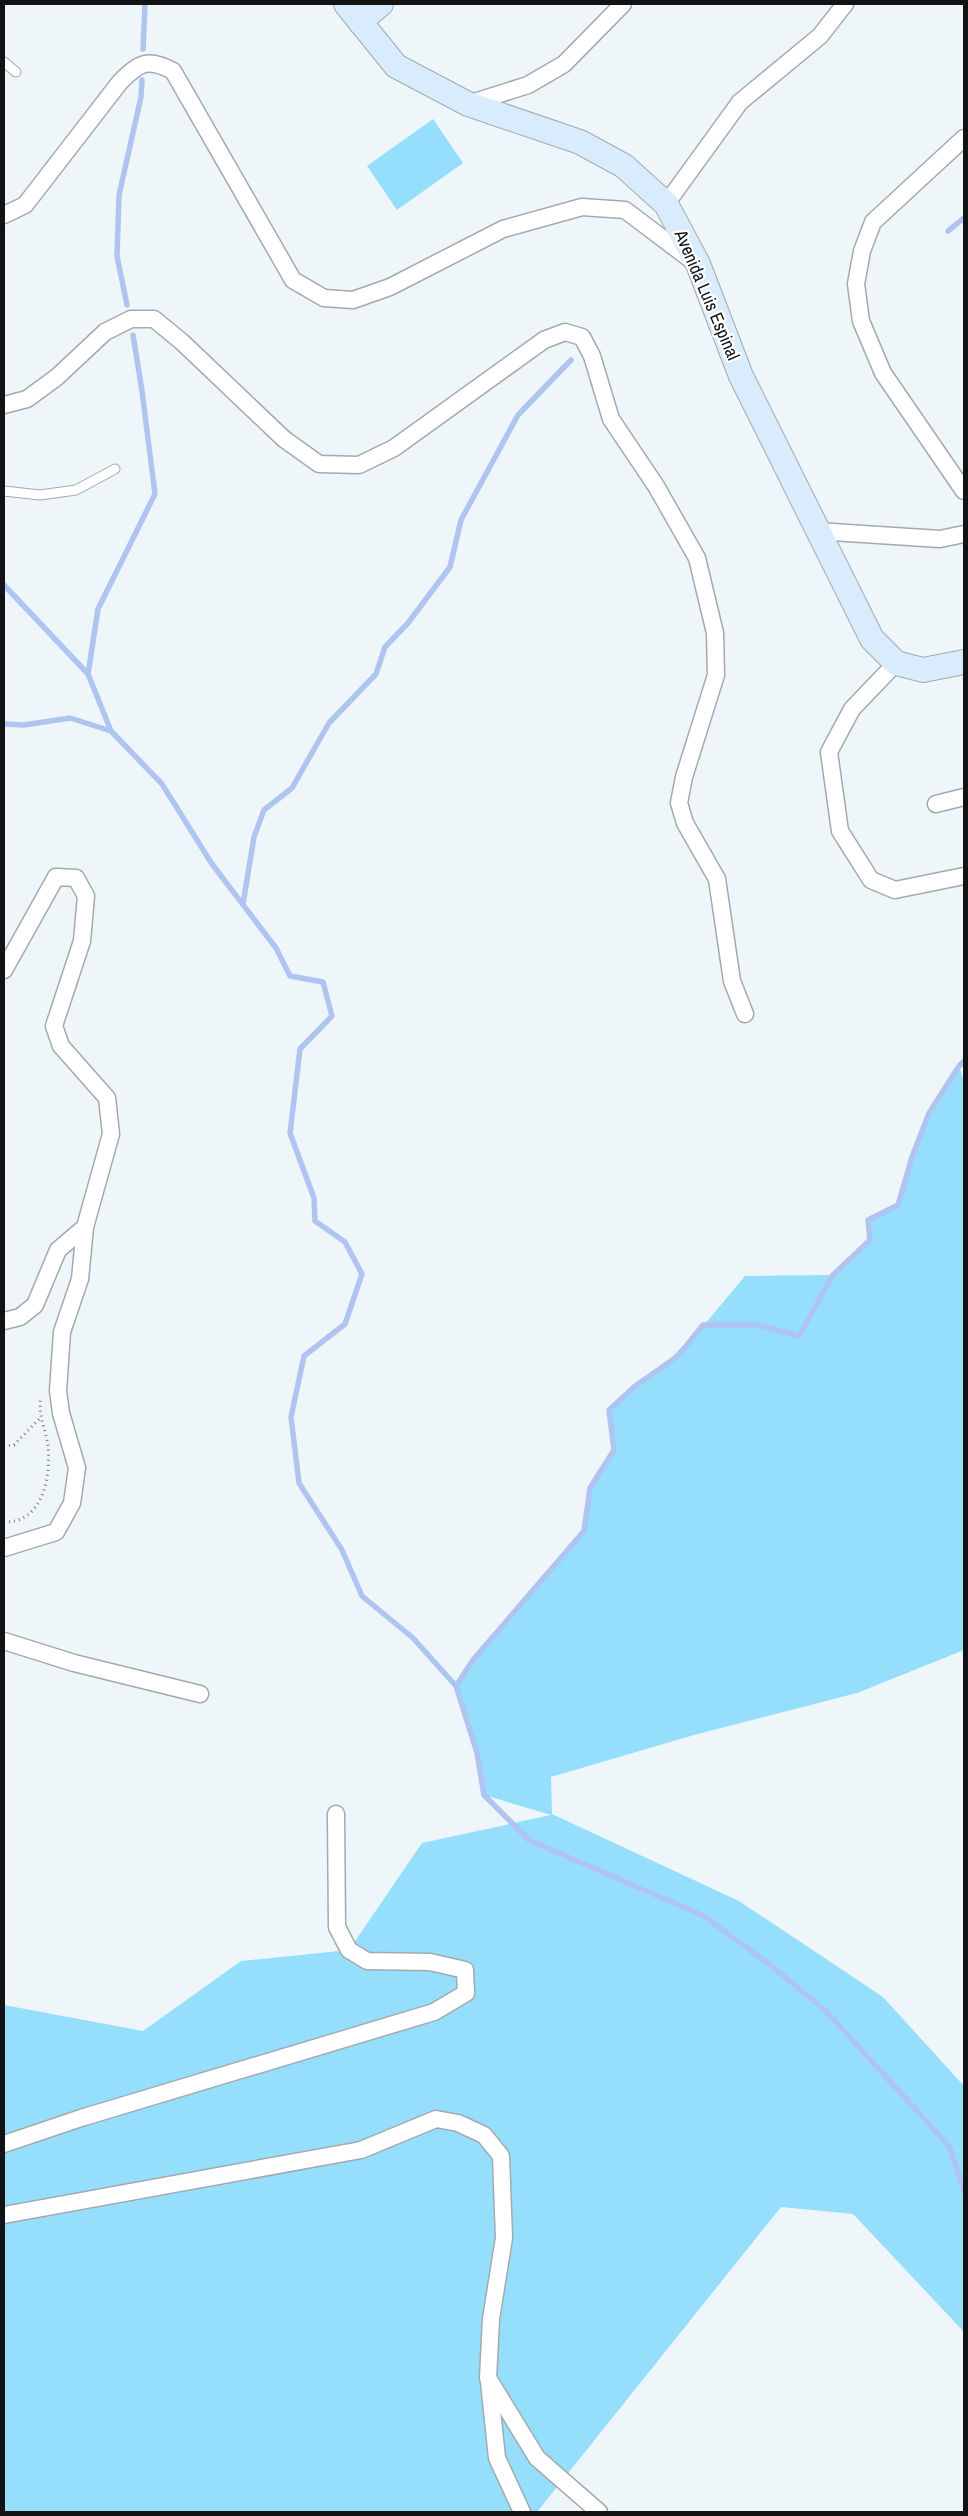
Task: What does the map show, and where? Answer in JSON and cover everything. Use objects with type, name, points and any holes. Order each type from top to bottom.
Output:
[{"type":"street","name":"Avenida Luis Espinal","points":[[346,4],[396,66],[468,104],[580,142],[624,166],[666,204],[698,264],[741,376],[817,531],[872,639],[896,663]]},
{"type":"street","points":[[360,22],[381,4]]},
{"type":"street","points":[[468,104],[528,85],[564,64],[623,4]]},
{"type":"street","points":[[666,204],[740,102],[820,36],[845,4]]},
{"type":"street","points":[[4,216],[25,205],[120,82],[136,66],[157,62],[173,71],[293,280],[324,298],[353,300],[390,287],[503,229],[582,207],[625,210],[698,264]]},
{"type":"street","points":[[964,138],[873,222],[862,251],[856,284],[861,321],[883,373],[964,491]]},
{"type":"street","points":[[4,405],[27,398],[57,377],[105,332],[131,319],[154,319],[182,342],[284,439],[319,464],[358,465],[394,448],[544,340],[565,332],[582,337],[592,356],[611,418],[656,486],[697,558],[715,632],[716,675],[684,777],[679,803],[685,823],[716,879],[732,981],[746,1014]]},
{"type":"street","points":[[817,531],[940,539],[964,534]]},
{"type":"street","points":[[964,662],[923,670],[896,663],[852,709],[829,752],[840,831],[871,880],[895,890],[964,876]]},
{"type":"street","points":[[936,804],[964,797]]},
{"type":"street","points":[[4,970],[56,877],[76,878],[86,896],[82,941],[54,1026],[61,1046],[107,1098],[111,1134],[85,1227],[80,1279],[62,1332],[59,1384],[61,1414],[77,1468],[72,1503],[56,1532],[4,1548]]},
{"type":"street","points":[[4,1321],[20,1317],[35,1305],[58,1250],[85,1227]]},
{"type":"street","points":[[4,1641],[74,1663],[200,1694]]},
{"type":"street","points":[[4,2144],[91,2115],[434,2012],[466,1993],[465,1970],[430,1962],[367,1961],[349,1950],[337,1927],[336,1814]]},
{"type":"street","points":[[4,2215],[361,2150],[436,2119],[458,2123],[484,2136],[501,2156],[504,2238],[491,2319],[488,2378],[497,2458],[522,2512]]},
{"type":"street","points":[[488,2378],[537,2458],[599,2512]]},
{"type":"lane","points":[[4,62],[16,72]]},
{"type":"lane","points":[[4,491],[40,495],[76,490],[115,469]]},
{"type":"path","points":[[4,1522],[17,1522],[37,1507],[48,1477],[48,1445],[38,1407],[43,1390]]},
{"type":"path","points":[[4,1446],[14,1445],[41,1417]]},
{"type":"shaded area","points":[[433,119],[463,163],[397,210],[367,166]]},
{"type":"shaded area","points":[[959,1066],[964,1082],[964,1650],[857,1693],[694,1735],[551,1777],[552,1814],[739,1901],[883,1997],[964,2086],[964,2332],[853,2214],[781,2207],[537,2512],[4,2512],[4,2005],[143,2031],[241,1961],[349,1950],[422,1843],[551,1815],[484,1795],[477,1753],[456,1686],[473,1660],[584,1531],[590,1488],[614,1449],[609,1410],[634,1387],[663,1366],[704,1325],[745,1276],[833,1275],[870,1240],[868,1220],[898,1205],[912,1157],[929,1113]]},
{"type":"waterway","points":[[143,49],[145,4]]},
{"type":"waterway","points":[[127,305],[117,256],[119,195],[141,97],[142,80]]},
{"type":"waterway","points":[[948,231],[964,218]]},
{"type":"waterway","points":[[111,731],[88,674],[98,609],[155,494],[133,335]]},
{"type":"waterway","points":[[243,904],[254,837],[264,810],[292,788],[329,723],[376,674],[385,647],[408,623],[450,567],[461,520],[518,415],[571,360]]},
{"type":"waterway","points":[[4,585],[88,674]]},
{"type":"waterway","points":[[4,724],[24,725],[70,718],[111,731],[162,784],[212,864],[276,948],[290,976],[323,982],[332,1016],[300,1049],[290,1133],[314,1198],[315,1221],[345,1242],[362,1274],[345,1324],[304,1356],[291,1417],[299,1483],[342,1550],[362,1596],[413,1638],[456,1686],[477,1753],[484,1795],[529,1840],[704,1916],[769,1964],[826,2011],[949,2146],[964,2190]]},
{"type":"waterway","points":[[456,1686],[473,1660],[584,1531],[590,1488],[614,1450],[609,1410],[634,1387],[678,1356],[703,1325],[759,1325],[799,1336],[833,1275],[870,1240],[868,1220],[898,1205],[912,1157],[929,1113],[964,1061]]}]
